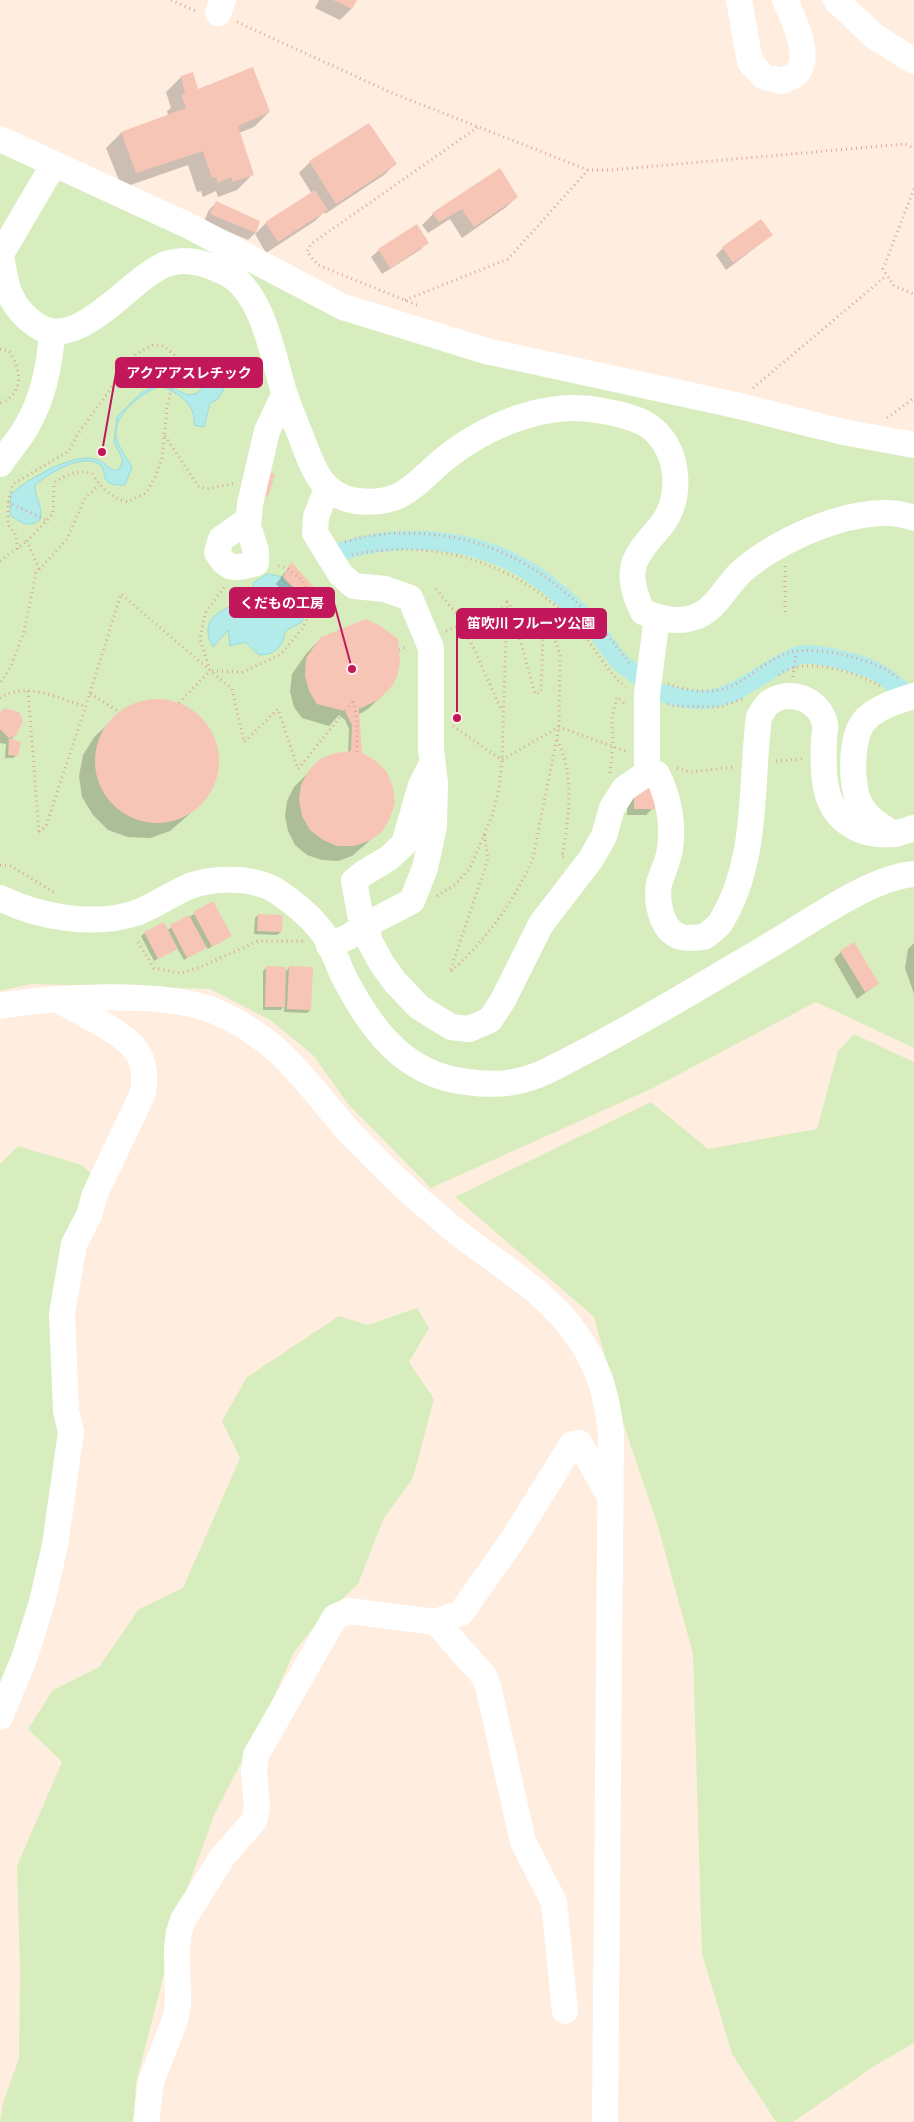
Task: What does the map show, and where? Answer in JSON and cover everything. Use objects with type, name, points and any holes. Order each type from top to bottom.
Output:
[{"type":"street","points":[[739,0],[750,62],[764,77],[782,81],[796,73],[803,60],[800,36],[785,0]]},
{"type":"street","points":[[836,0],[874,36],[914,61]]},
{"type":"street","points":[[0,139],[174,220],[343,307],[486,351],[675,392],[843,432],[914,445]]},
{"type":"street","points":[[54,164],[0,251],[8,295],[26,317],[39,327],[52,333],[70,329],[92,318],[116,302],[134,284],[168,263],[202,263],[231,276],[253,299],[274,358],[284,395],[311,465],[322,484],[336,495],[356,501],[379,502],[406,494],[450,455],[483,433],[502,424],[550,410],[571,407],[618,413],[653,429],[672,458],[676,475],[675,497],[664,520],[634,564],[633,582],[636,598],[643,612],[677,621],[693,618],[709,609],[739,574],[755,560],[787,540],[842,519],[868,514],[914,516]]},
{"type":"street","points":[[174,220],[175,262]]},
{"type":"street","points":[[0,464],[29,423],[47,374],[52,333]]},
{"type":"street","points":[[653,429],[670,406],[675,392]]},
{"type":"street","points":[[248,520],[221,539],[217,552],[224,564],[232,567],[250,565],[256,551],[248,526],[250,504],[267,431],[284,395]]},
{"type":"street","points":[[326,940],[350,936],[366,925],[412,901],[425,868],[434,826],[435,783],[431,648],[410,598],[385,589],[354,586],[341,575],[315,533],[316,517],[327,488]]},
{"type":"street","points":[[647,772],[647,684],[657,617]]},
{"type":"street","points":[[901,833],[870,818],[859,804],[854,781],[854,750],[858,731],[865,719],[888,705],[908,689]]},
{"type":"street","points":[[433,764],[421,786],[404,844],[389,858],[364,872],[354,882],[360,914],[366,925],[370,942],[395,982],[419,1007],[451,1026],[469,1029],[490,1020],[503,1000],[540,924],[555,903],[572,885],[600,844],[612,808],[624,788],[647,772],[657,774],[664,789],[671,824],[668,863],[659,883],[658,901],[667,927],[680,937],[704,937],[720,924],[735,891],[752,828],[758,717],[769,702],[780,698],[804,698],[822,712],[826,726],[826,790],[834,812],[842,820],[866,833],[901,833]]},
{"type":"street","points":[[0,898],[19,907],[57,917],[108,918],[135,913],[192,886],[226,880],[250,882],[272,889],[296,904],[326,940],[367,1016],[395,1051],[426,1071],[454,1081],[490,1085],[527,1080],[554,1068],[680,998],[862,892],[900,875],[914,874]]},
{"type":"street","points":[[0,1717],[25,1656],[42,1602],[55,1545],[71,1432],[66,1411],[62,1314],[74,1244],[89,1216],[95,1194],[143,1093],[145,1081],[142,1059],[132,1043],[56,998]]},
{"type":"street","points":[[0,1006],[56,998],[146,1000],[185,1004],[213,1011],[251,1030],[280,1052],[352,1135],[406,1188],[468,1241],[524,1280],[548,1300],[576,1334],[596,1365],[608,1401],[611,1433],[612,1499],[605,2122]]},
{"type":"street","points":[[146,2122],[151,2082],[176,2012],[179,1932],[184,1920],[223,1856],[254,1821],[257,1807],[254,1771],[256,1755],[335,1617],[349,1611],[436,1622],[461,1613],[512,1541],[572,1444],[579,1443],[612,1499]]},
{"type":"street","points":[[436,1622],[484,1676],[488,1686],[521,1835],[554,1902],[565,2011]]},
{"type":"path","points":[[171,0],[200,13],[220,6],[392,93],[588,170],[610,170],[905,144],[914,148]]},
{"type":"path","points":[[421,307],[318,265],[307,252],[311,244],[478,127]]},
{"type":"path","points":[[404,300],[508,258],[588,170]]},
{"type":"path","points":[[914,189],[883,269],[894,286],[914,294]]},
{"type":"path","points":[[760,392],[750,390],[886,276]]},
{"type":"path","points":[[0,561],[18,549],[48,521],[53,514],[54,483],[67,474],[80,470],[92,473],[99,485],[114,498],[127,502],[146,493],[155,477],[162,458],[167,407],[177,365],[174,356],[164,346],[153,345],[136,354],[77,435],[69,451],[13,484],[8,502],[8,525],[15,533],[18,549]]},
{"type":"path","points":[[0,349],[9,351],[18,363],[19,376],[16,389],[0,403]]},
{"type":"path","points":[[883,418],[889,418],[914,398]]},
{"type":"path","points":[[164,436],[198,486],[208,489],[243,482],[255,486]]},
{"type":"path","points":[[2,682],[10,668],[24,632],[36,573],[67,539],[85,498],[99,485]]},
{"type":"path","points":[[8,502],[48,521]]},
{"type":"path","points":[[329,556],[369,534],[401,532],[440,535],[477,542],[497,550],[527,564],[548,578],[593,618],[647,684]]},
{"type":"path","points":[[785,613],[783,597],[787,540]]},
{"type":"path","points":[[27,541],[39,569]]},
{"type":"path","points":[[329,556],[352,555],[377,549],[440,550],[501,569],[538,593],[574,624],[605,661],[615,680],[631,690],[647,684],[708,691],[731,686],[787,653],[822,651],[846,655],[880,666],[908,689]]},
{"type":"path","points":[[180,703],[210,671],[242,672],[281,654],[302,629],[310,615],[309,593],[302,580],[288,569],[278,565],[250,565],[221,590],[205,613],[200,639],[210,671]]},
{"type":"path","points":[[436,589],[460,618],[504,714]]},
{"type":"path","points":[[28,691],[38,832],[46,826],[121,594],[232,689],[244,742],[278,710],[298,769],[354,700],[359,723],[356,752]]},
{"type":"path","points":[[412,901],[437,896],[456,884],[470,868],[499,788],[504,714],[506,602],[510,604],[535,694],[541,692],[543,635],[551,628],[560,654],[560,727],[533,858],[525,876],[512,900],[462,962],[450,972],[488,859],[484,833]]},
{"type":"path","points":[[444,632],[506,606]]},
{"type":"path","points":[[399,650],[417,643]]},
{"type":"path","points":[[794,669],[796,653]]},
{"type":"path","points":[[0,698],[10,692],[35,691],[84,706]]},
{"type":"path","points":[[90,693],[119,712]]},
{"type":"path","points":[[609,777],[613,746],[612,717],[617,698],[624,702],[625,709]]},
{"type":"path","points":[[447,722],[502,760]]},
{"type":"path","points":[[502,760],[560,727],[629,752],[628,745]]},
{"type":"path","points":[[557,740],[565,756],[568,794],[562,857],[572,853]]},
{"type":"path","points":[[0,865],[11,866],[56,894],[57,899]]},
{"type":"path","points":[[138,942],[154,968],[180,973],[198,968],[258,941],[303,942],[326,940]]},
{"type":"green space","points":[[0,149],[231,257],[647,395],[812,438],[894,453],[914,453],[914,1048],[816,1002],[651,1089],[431,1188],[348,1104],[313,1055],[270,1020],[210,989],[31,984],[0,991]]},
{"type":"green space","points":[[854,1034],[914,1062],[914,2043],[876,2065],[793,2122],[776,2122],[732,2054],[702,1954],[693,1654],[657,1523],[624,1426],[594,1317],[455,1197],[651,1102],[708,1149],[817,1129],[838,1051]]},
{"type":"green space","points":[[18,1146],[82,1165],[95,1177],[75,1285],[75,1381],[20,1692],[0,1731],[0,1164]]},
{"type":"green space","points":[[417,1308],[429,1328],[409,1362],[434,1399],[413,1478],[384,1518],[358,1584],[318,1622],[294,1652],[264,1719],[215,1813],[175,1922],[136,2083],[134,2122],[0,2122],[3,2103],[19,2058],[20,1972],[17,1866],[62,1762],[28,1729],[53,1690],[99,1667],[139,1609],[183,1588],[240,1458],[222,1421],[247,1377],[339,1316],[368,1325]]},
{"type":"water","points":[[216,381],[228,381],[218,399],[210,403],[204,427],[194,425],[192,411],[185,400],[174,392],[160,386],[130,405],[120,419],[116,436],[132,467],[125,485],[116,485],[106,481],[102,467],[99,464],[92,461],[74,463],[56,471],[35,485],[41,510],[40,520],[32,524],[25,524],[10,515],[11,494],[28,481],[63,463],[85,458],[98,460],[115,471],[120,468],[123,460],[114,442],[117,417],[141,393],[157,384],[169,386],[187,395],[195,394],[206,385]]},
{"type":"water","points":[[268,574],[283,577],[283,581],[298,593],[304,609],[302,622],[285,631],[278,649],[265,655],[259,655],[245,642],[230,646],[228,630],[213,647],[208,627],[211,620],[216,614],[250,597],[254,582]]},
{"type":"building","points":[[333,0],[357,0],[352,9]]},
{"type":"building","points":[[253,67],[270,112],[238,126],[254,175],[233,182],[231,177],[218,183],[216,177],[212,178],[203,151],[136,173],[121,132],[186,108],[181,95],[185,93],[181,76],[193,72],[198,89]]},
{"type":"building","points":[[369,123],[397,164],[336,204],[309,161]]},
{"type":"building","points":[[500,168],[518,197],[474,227],[462,209],[439,222],[432,213]]},
{"type":"building","points":[[315,190],[328,210],[278,242],[265,222]]},
{"type":"building","points":[[216,201],[260,221],[256,233],[210,214]]},
{"type":"building","points":[[761,219],[773,235],[733,263],[722,247]]},
{"type":"building","points":[[417,224],[429,243],[390,268],[378,249]]},
{"type":"building","points":[[264,471],[275,474],[268,497],[258,494]]},
{"type":"building","points":[[291,562],[315,588],[301,595],[283,577]]},
{"type":"building","points":[[366,619],[379,625],[398,639],[400,662],[397,677],[392,686],[378,700],[359,709],[362,753],[376,761],[387,772],[393,787],[395,803],[390,818],[382,832],[369,841],[354,846],[337,846],[323,840],[310,830],[302,816],[299,800],[301,785],[309,770],[320,759],[335,753],[351,751],[352,725],[345,711],[317,704],[309,691],[305,676],[306,658],[321,637]]},
{"type":"building","points":[[157,699],[181,703],[201,717],[215,737],[219,761],[215,785],[201,805],[181,819],[157,823],[133,819],[113,805],[99,785],[95,761],[99,737],[113,717],[133,703]]},
{"type":"building","points":[[4,708],[19,712],[23,721],[16,736],[9,738],[0,729],[0,713]]},
{"type":"building","points":[[9,738],[21,742],[18,756],[8,755]]},
{"type":"building","points":[[634,787],[655,787],[655,809],[634,809]]},
{"type":"building","points":[[213,901],[232,936],[212,947],[193,912]]},
{"type":"building","points":[[258,914],[283,915],[282,932],[257,931]]},
{"type":"building","points":[[189,915],[207,948],[187,958],[170,925]]},
{"type":"building","points":[[164,922],[178,949],[158,959],[144,932]]},
{"type":"building","points":[[854,942],[879,984],[865,992],[840,951]]},
{"type":"building","points":[[266,966],[286,967],[285,1007],[265,1007]]},
{"type":"building","points":[[289,966],[313,967],[311,1010],[287,1009]]},
{"type":"waterway","points":[[336,553],[360,546],[411,540],[437,541],[487,552],[533,574],[554,590],[591,623],[621,663],[640,677]]},
{"type":"waterway","points":[[666,694],[687,699],[706,699],[722,696],[736,690],[780,664],[797,656],[804,655],[824,656],[868,668],[879,673],[906,694]]},
{"type":"place","name":"アクアアスレチック","points":[[102,452]]},
{"type":"place","name":"くだもの工房","points":[[352,669]]},
{"type":"place","name":"笛吹川 フルーツ公園","points":[[457,718]]}]
